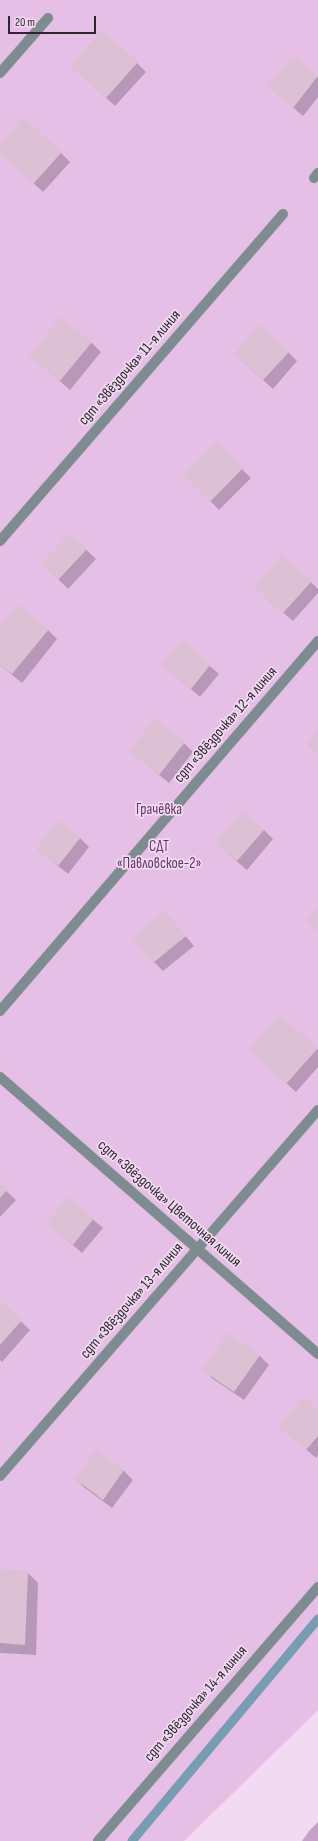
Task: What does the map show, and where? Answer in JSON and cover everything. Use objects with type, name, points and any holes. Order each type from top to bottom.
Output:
[{"type":"street","points":[[0,73],[48,18]]},
{"type":"street","name":"сдт «Звёздочка» 11-я линия","points":[[0,541],[283,214]]},
{"type":"street","name":"сдт «Звёздочка» 12-я линия","points":[[0,1011],[318,641]]},
{"type":"street","name":"сдт «Звёздочка» Цветочная линия","points":[[0,1077],[318,1354]]},
{"type":"street","name":"сдт «Звёздочка» 13-я линия","points":[[0,1476],[318,1110]]},
{"type":"street","name":"сдт «Звёздочка» 14-я линия","points":[[98,1841],[318,1587]]},
{"type":"green space","name":"Грачёвка","points":[[0,0],[318,0],[318,1710],[184,1841],[0,1841]]},
{"type":"shaded area","points":[[318,1822],[318,1841],[302,1841],[310,1830]]},
{"type":"building","points":[[102,30],[138,62],[106,98],[70,66]]},
{"type":"building","points":[[293,56],[318,76],[293,108],[267,86]]},
{"type":"building","points":[[23,117],[62,152],[33,184],[0,154],[0,144]]},
{"type":"building","points":[[61,317],[92,342],[60,381],[29,356]]},
{"type":"building","points":[[259,325],[289,352],[263,380],[234,354]]},
{"type":"building","points":[[216,442],[243,468],[210,502],[183,475]]},
{"type":"building","points":[[70,533],[87,549],[58,580],[41,564]]},
{"type":"building","points":[[282,555],[312,581],[283,613],[254,587]]},
{"type":"building","points":[[18,604],[49,629],[12,674],[0,665],[0,627]]},
{"type":"building","points":[[182,640],[211,664],[191,689],[161,665]]},
{"type":"building","points":[[154,719],[185,742],[159,775],[129,751]]},
{"type":"building","points":[[318,730],[318,754],[307,744]]},
{"type":"building","points":[[242,811],[264,830],[237,861],[215,843]]},
{"type":"building","points":[[59,820],[81,837],[58,866],[36,849]]},
{"type":"building","points":[[318,908],[318,931],[306,920]]},
{"type":"building","points":[[165,911],[186,936],[153,963],[132,938]]},
{"type":"building","points":[[280,1015],[318,1048],[286,1084],[249,1050]]},
{"type":"building","points":[[0,1183],[7,1190],[0,1198]]},
{"type":"building","points":[[68,1197],[94,1218],[73,1245],[46,1224]]},
{"type":"building","points":[[0,1300],[22,1320],[0,1345]]},
{"type":"building","points":[[228,1333],[260,1355],[234,1392],[202,1370]]},
{"type":"building","points":[[303,1397],[318,1409],[318,1436],[306,1450],[278,1426]]},
{"type":"building","points":[[96,1450],[124,1470],[103,1500],[75,1479]]},
{"type":"building","points":[[0,1569],[28,1571],[25,1645],[0,1643]]},
{"type":"waterway","points":[[132,1841],[318,1619]]},
{"type":"park label","name":"СДТ «Павловское-2»","points":[[159,856]]}]
